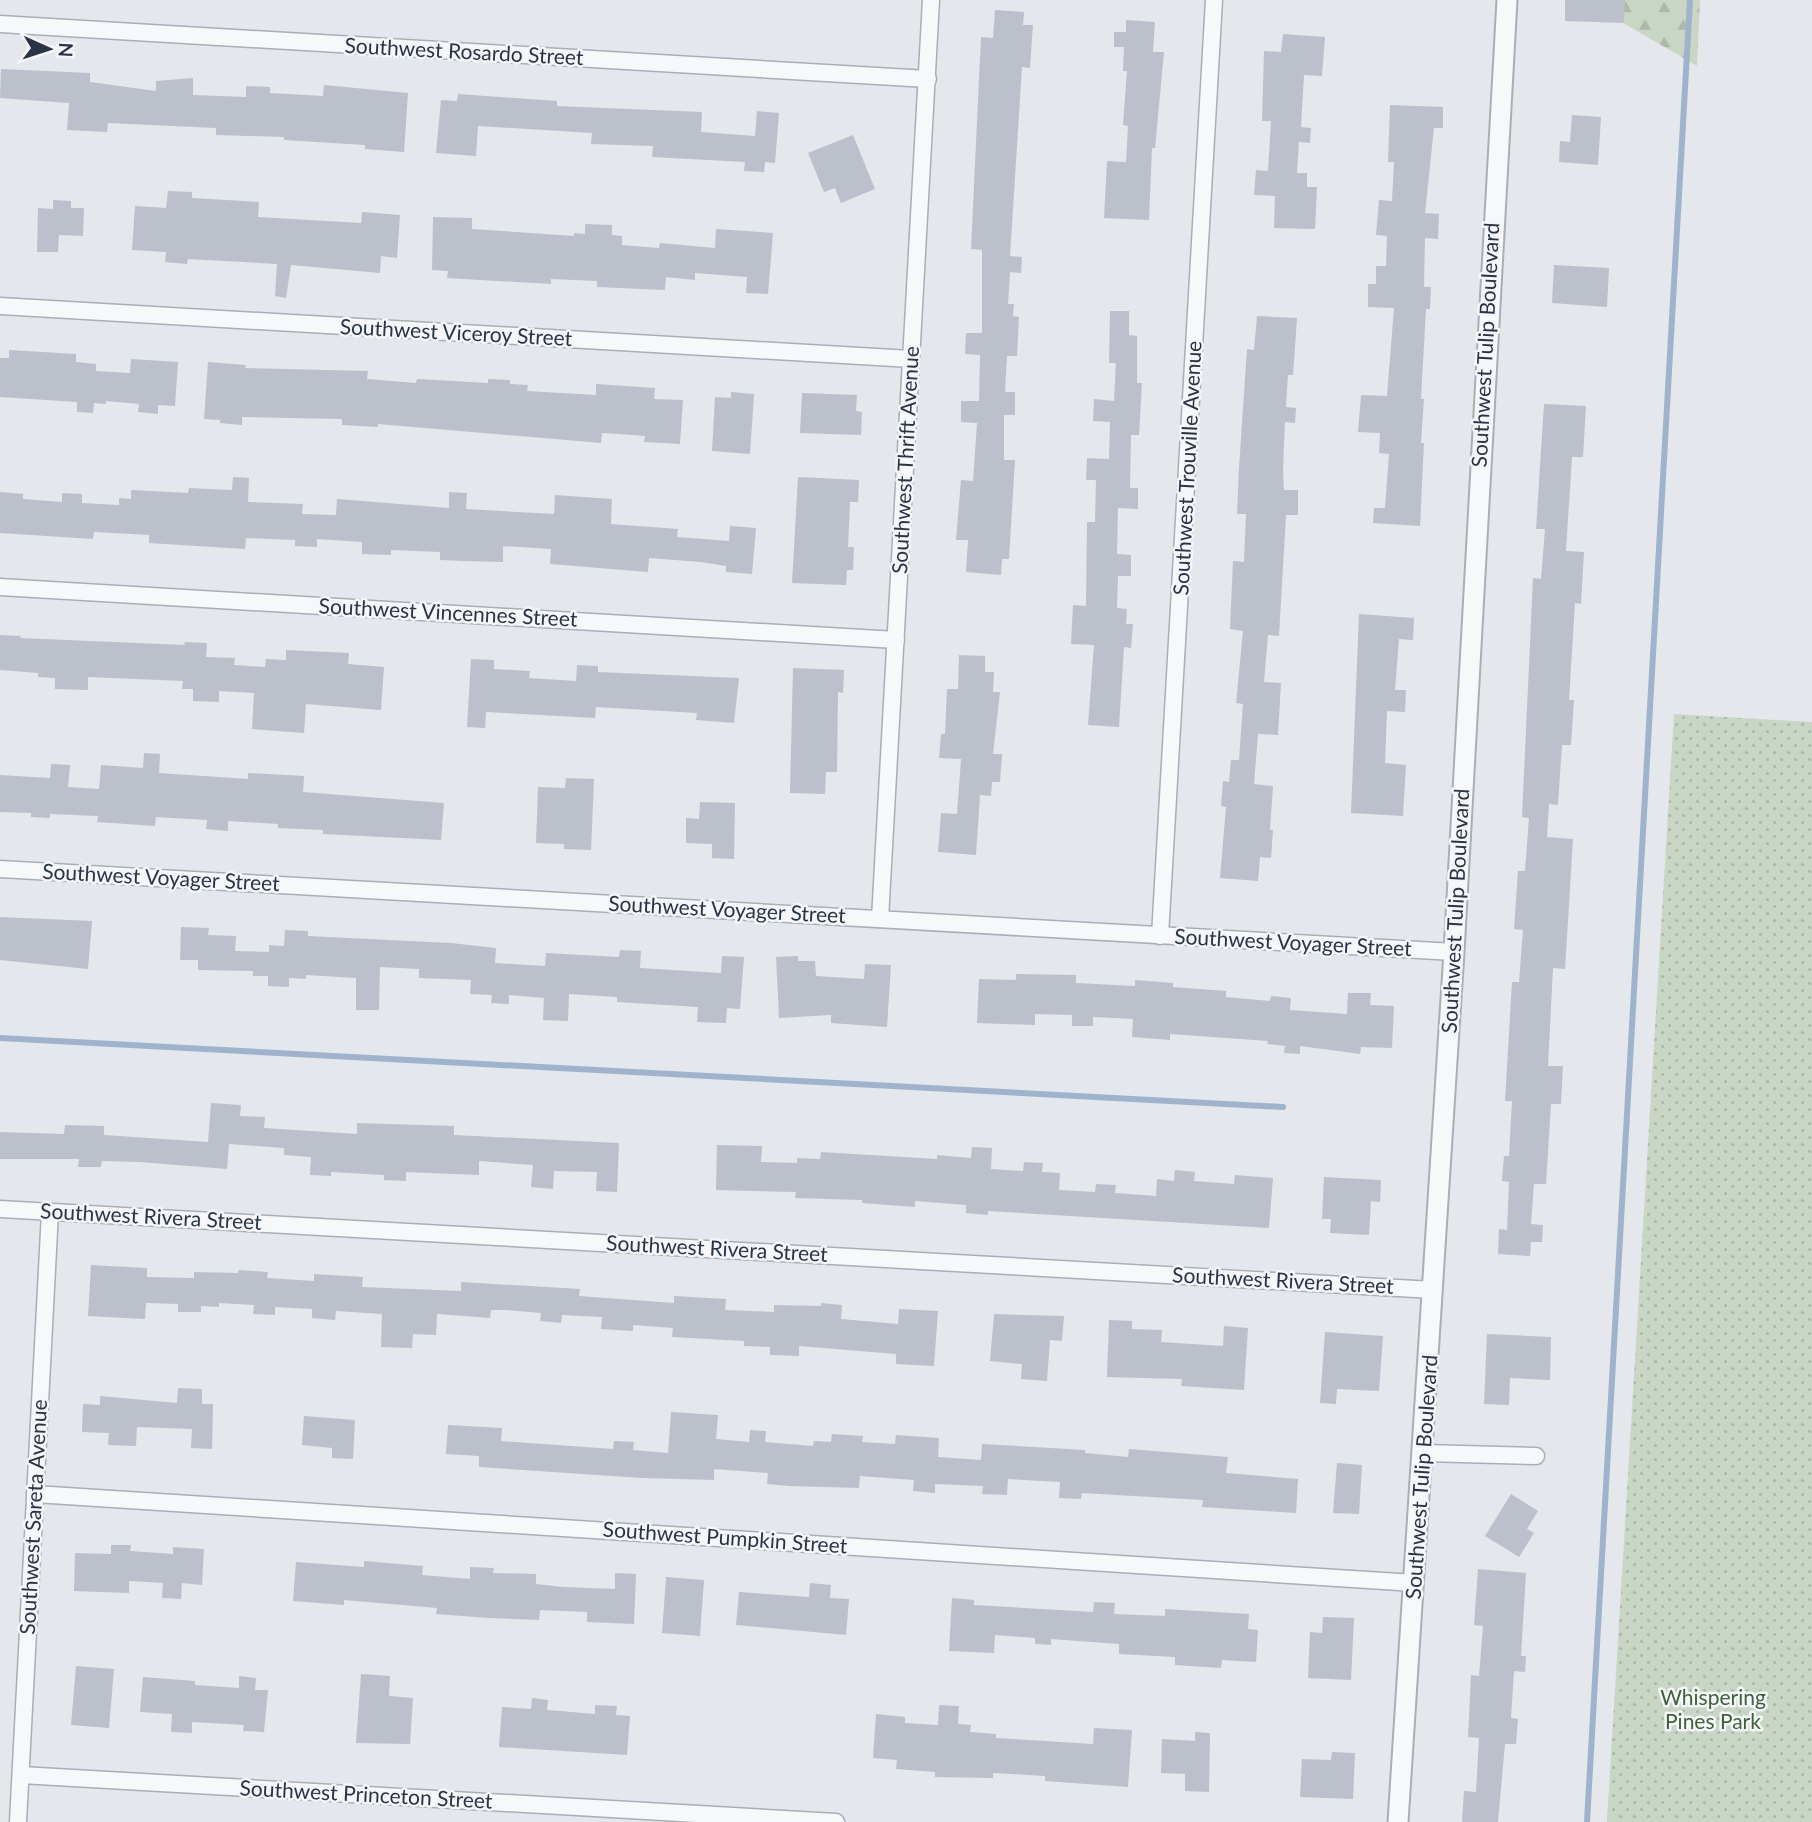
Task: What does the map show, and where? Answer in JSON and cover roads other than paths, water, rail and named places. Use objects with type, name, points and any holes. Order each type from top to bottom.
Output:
[{"type":"street","name":"Southwest Thrift Avenue","points":[[880,919],[931,0]]},
{"type":"street","name":"Southwest Trouville Avenue","points":[[1160,936],[1214,0]]},
{"type":"street","name":"Southwest Tulip Boulevard","points":[[1398,1822],[1454,952],[1507,0]]},
{"type":"street","name":"Southwest Rosardo Street","points":[[0,24],[928,79]]},
{"type":"street","name":"Southwest Viceroy Street","points":[[0,306],[911,359]]},
{"type":"street","name":"Southwest Vincennes Street","points":[[0,587],[896,640]]},
{"type":"street","name":"Southwest Voyager Street","points":[[0,869],[1454,952]]},
{"type":"street","name":"Southwest Rivera Street","points":[[0,1209],[1433,1290]]},
{"type":"street","name":"Southwest Sareta Avenue","points":[[18,1822],[50,1212]]},
{"type":"street","points":[[1423,1452],[1536,1456]]},
{"type":"street","name":"Southwest Pumpkin Street","points":[[35,1494],[1415,1583]]},
{"type":"street","name":"Southwest Princeton Street","points":[[21,1774],[836,1822]]},
{"type":"waterway","points":[[1587,1822],[1690,0]]},
{"type":"waterway","points":[[0,1038],[1283,1107]]},
{"type":"park label","name":"Whispering Pines Park","points":[[1713,1710]]}]
